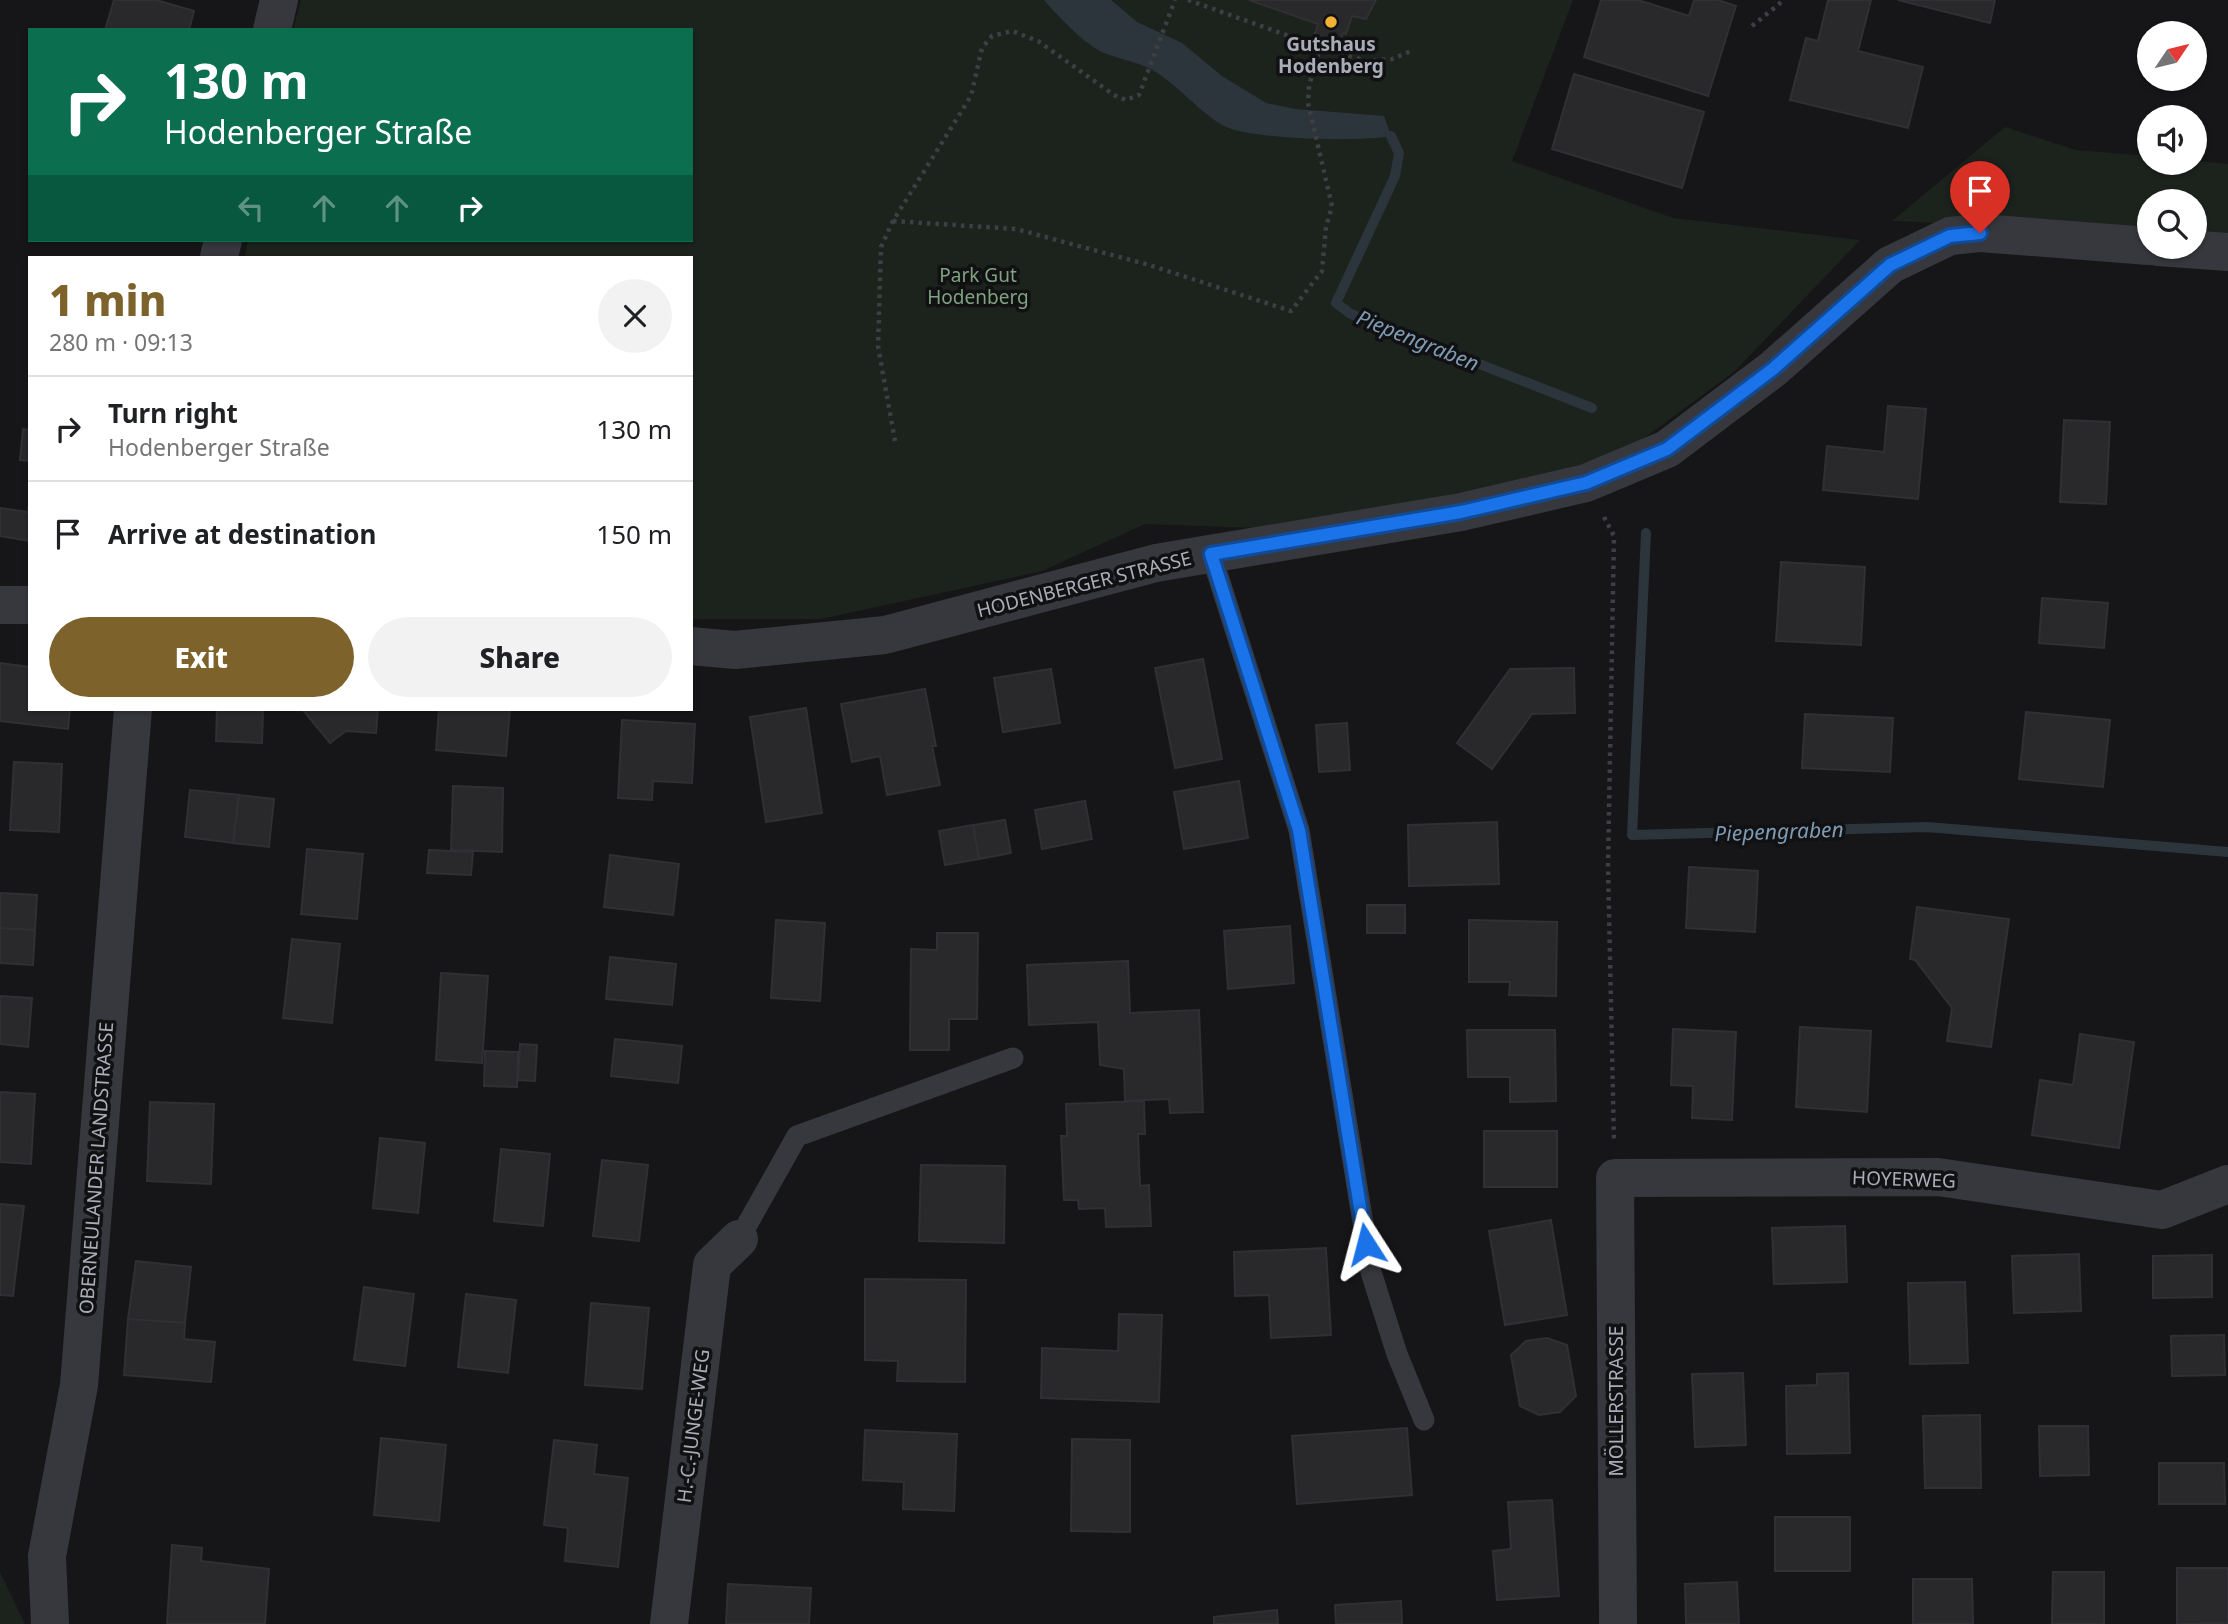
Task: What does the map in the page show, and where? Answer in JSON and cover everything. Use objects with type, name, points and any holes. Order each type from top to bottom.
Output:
[{"type":"street","points":[[272,28],[279,0]]},
{"type":"street","name":"HODENBERGER STRASSE","points":[[693,646],[735,650],[885,635],[1156,563],[1461,512],[1586,483],[1667,449],[1773,369],[1890,265],[1950,236],[1980,233],[2137,245]]},
{"type":"street","points":[[2207,250],[2228,252]]},
{"type":"street","points":[[0,605],[28,605]]},
{"type":"street","name":"OBERNEULANDER LANDSTRASSE","points":[[50,1624],[47,1556],[79,1385],[133,711]]},
{"type":"street","name":"HOYERWEG","points":[[1615,1178],[1938,1177],[2162,1210],[2228,1184]]},
{"type":"street","name":"MÖLLERSTRASSE","points":[[1615,1178],[1618,1624]]},
{"type":"street","name":"H.-C.-JUNGE-WEG","points":[[669,1624],[712,1265],[739,1239]]},
{"type":"lane","points":[[1211,554],[1299,830],[1371,1272],[1397,1354],[1424,1420]]},
{"type":"lane","points":[[739,1239],[797,1136],[1013,1058]]},
{"type":"path","points":[[895,441],[878,346],[881,247],[893,220],[971,96],[982,48],[992,36],[1013,31],[1038,41],[1114,95],[1126,100],[1139,95],[1175,0]]},
{"type":"path","points":[[1188,0],[1366,61],[1392,58],[1411,51]]},
{"type":"path","points":[[1752,26],[1784,0]]},
{"type":"path","points":[[893,220],[1016,229],[1149,265],[1291,312],[1322,271],[1326,227],[1332,206],[1308,103],[1309,86],[1320,47]]},
{"type":"path","points":[[1586,483],[1614,536],[1608,866],[1615,1178]]},
{"type":"green space","name":"Park Gut Hodenberg","points":[[301,0],[1573,0],[1512,161],[1673,218],[1860,240],[1735,371],[1624,453],[1504,485],[1260,528],[1145,524],[1042,571],[821,619],[693,619],[693,256],[245,256],[248,242],[693,242],[693,28],[294,28]]},
{"type":"green space","points":[[2005,127],[2076,150],[2137,155],[2137,175],[2207,175],[2207,162],[2228,164],[2228,236],[2207,235],[2207,189],[2137,189],[2137,231],[1892,221]]},
{"type":"green space","points":[[0,1572],[25,1624],[0,1624]]},
{"type":"shaded area","points":[[1044,0],[1111,0],[1137,22],[1182,43],[1222,76],[1266,103],[1295,109],[1384,116],[1391,136],[1355,139],[1279,137],[1235,130],[1222,125],[1153,70],[1104,53],[1089,44]]},
{"type":"building","points":[[114,0],[156,0],[194,11],[190,28],[106,28]]},
{"type":"building","name":"Gutshaus Hodenberg","points":[[1249,0],[1376,0],[1366,19],[1352,16],[1339,45],[1314,36],[1318,24]]},
{"type":"building","points":[[1601,0],[1638,0],[1689,16],[1694,0],[1718,0],[1736,6],[1708,96],[1584,57]]},
{"type":"building","points":[[1828,0],[1871,0],[1858,51],[1923,67],[1908,128],[1790,100],[1806,38],[1818,41]]},
{"type":"building","points":[[1898,0],[1995,0],[1990,23]]},
{"type":"building","points":[[1574,74],[1704,112],[1682,188],[1552,149]]},
{"type":"building","points":[[1888,406],[1926,409],[1918,499],[1823,490],[1827,446],[1884,452]]},
{"type":"building","points":[[2064,420],[2110,422],[2106,504],[2060,502]]},
{"type":"building","points":[[23,429],[28,430],[28,461],[20,460]]},
{"type":"building","points":[[0,508],[28,512],[28,541],[0,536]]},
{"type":"building","points":[[1781,562],[1865,567],[1861,645],[1776,641]]},
{"type":"building","points":[[2042,598],[2108,603],[2104,648],[2039,643]]},
{"type":"building","points":[[1203,659],[1222,759],[1175,768],[1155,668]]},
{"type":"building","points":[[0,663],[28,667],[28,711],[70,711],[68,729],[0,721]]},
{"type":"building","points":[[1574,668],[1575,713],[1532,714],[1492,769],[1457,743],[1510,669]]},
{"type":"building","points":[[1051,669],[1060,723],[1003,732],[994,678]]},
{"type":"building","points":[[925,689],[940,785],[887,795],[880,756],[852,762],[841,704]]},
{"type":"building","points":[[806,708],[822,813],[766,822],[750,717]]},
{"type":"building","points":[[217,711],[263,711],[262,743],[216,741]]},
{"type":"building","points":[[304,711],[378,711],[376,733],[346,731],[330,743]]},
{"type":"building","points":[[439,711],[510,711],[506,756],[436,750]]},
{"type":"building","points":[[2026,712],[2110,720],[2103,787],[2019,779]]},
{"type":"building","points":[[1805,714],[1893,718],[1890,772],[1802,768]]},
{"type":"building","points":[[622,720],[695,724],[692,783],[653,781],[652,800],[618,798]]},
{"type":"building","points":[[1347,723],[1350,770],[1319,772],[1316,725]]},
{"type":"building","points":[[14,762],[62,764],[59,832],[10,830]]},
{"type":"building","points":[[1239,781],[1248,838],[1184,849],[1174,792]]},
{"type":"building","points":[[453,786],[503,788],[502,852],[451,850]]},
{"type":"building","points":[[190,790],[239,795],[233,843],[185,837]]},
{"type":"building","points":[[239,795],[274,799],[269,847],[233,843]]},
{"type":"building","points":[[1085,801],[1092,839],[1042,849],[1035,810]]},
{"type":"building","points":[[1005,820],[1011,853],[979,859],[973,825]]},
{"type":"building","points":[[1497,822],[1499,884],[1409,886],[1408,825]]},
{"type":"building","points":[[973,825],[979,859],[945,865],[939,831]]},
{"type":"building","points":[[307,849],[363,854],[357,919],[301,914]]},
{"type":"building","points":[[429,850],[473,852],[471,875],[427,873]]},
{"type":"building","points":[[610,855],[679,864],[673,915],[604,907]]},
{"type":"building","points":[[1689,867],[1758,871],[1755,932],[1686,928]]},
{"type":"building","points":[[0,893],[37,895],[35,930],[0,928]]},
{"type":"building","points":[[1367,905],[1405,905],[1405,933],[1367,933]]},
{"type":"building","points":[[1917,907],[2009,919],[1991,1047],[1947,1041],[1952,1008],[1915,960],[1910,959]]},
{"type":"building","points":[[776,920],[825,923],[820,1001],[771,998]]},
{"type":"building","points":[[1469,920],[1557,922],[1556,996],[1509,995],[1510,982],[1469,982]]},
{"type":"building","points":[[1290,926],[1294,983],[1228,989],[1224,931]]},
{"type":"building","points":[[0,928],[35,930],[33,965],[0,963]]},
{"type":"building","points":[[937,933],[978,933],[977,1019],[949,1019],[949,1050],[910,1050],[911,949],[937,950]]},
{"type":"building","points":[[292,939],[340,944],[332,1023],[283,1018]]},
{"type":"building","points":[[610,957],[676,964],[672,1005],[606,999]]},
{"type":"building","points":[[1128,961],[1130,1013],[1199,1010],[1203,1112],[1170,1113],[1169,1099],[1125,1101],[1124,1069],[1100,1065],[1098,1022],[1029,1025],[1027,965]]},
{"type":"building","points":[[441,973],[488,976],[482,1063],[436,1060]]},
{"type":"building","points":[[0,996],[32,998],[28,1047],[0,1044]]},
{"type":"building","points":[[1800,1027],[1871,1031],[1867,1112],[1796,1107]]},
{"type":"building","points":[[1673,1029],[1736,1032],[1732,1120],[1692,1118],[1693,1086],[1671,1085]]},
{"type":"building","points":[[1467,1030],[1555,1030],[1556,1101],[1510,1102],[1510,1077],[1468,1077]]},
{"type":"building","points":[[2080,1034],[2134,1042],[2119,1148],[2032,1135],[2040,1080],[2073,1085]]},
{"type":"building","points":[[615,1039],[682,1046],[678,1083],[611,1076]]},
{"type":"building","points":[[520,1044],[537,1045],[535,1081],[518,1080]]},
{"type":"building","points":[[485,1051],[518,1052],[517,1087],[484,1086]]},
{"type":"building","points":[[0,1092],[35,1094],[31,1164],[0,1162]]},
{"type":"building","points":[[1144,1101],[1145,1134],[1138,1134],[1140,1186],[1149,1185],[1151,1226],[1106,1227],[1105,1208],[1079,1209],[1078,1200],[1064,1200],[1061,1136],[1067,1136],[1066,1104]]},
{"type":"building","points":[[150,1102],[214,1104],[211,1184],[147,1181]]},
{"type":"building","points":[[1484,1131],[1557,1131],[1557,1187],[1484,1187]]},
{"type":"building","points":[[380,1138],[425,1143],[418,1213],[373,1208]]},
{"type":"building","points":[[501,1149],[550,1154],[543,1226],[494,1221]]},
{"type":"building","points":[[602,1160],[648,1165],[639,1241],[593,1236]]},
{"type":"building","points":[[921,1165],[1005,1166],[1004,1243],[919,1241]]},
{"type":"building","points":[[0,1204],[24,1206],[13,1296],[0,1295]]},
{"type":"building","points":[[1551,1220],[1567,1315],[1505,1325],[1489,1231]]},
{"type":"building","points":[[1845,1226],[1847,1282],[1774,1284],[1772,1228]]},
{"type":"building","points":[[1326,1248],[1331,1335],[1271,1338],[1269,1295],[1235,1296],[1234,1252]]},
{"type":"building","points":[[2079,1254],[2081,1311],[2014,1313],[2012,1256]]},
{"type":"building","points":[[2212,1255],[2212,1297],[2153,1298],[2153,1256]]},
{"type":"building","points":[[136,1261],[191,1267],[185,1323],[128,1319]]},
{"type":"building","points":[[865,1279],[966,1280],[965,1382],[897,1381],[898,1361],[865,1360]]},
{"type":"building","points":[[1965,1282],[1968,1363],[1910,1364],[1908,1283]]},
{"type":"building","points":[[364,1287],[414,1294],[405,1366],[354,1360]]},
{"type":"building","points":[[466,1294],[516,1300],[508,1373],[458,1367]]},
{"type":"building","points":[[591,1303],[649,1308],[642,1389],[585,1385]]},
{"type":"building","points":[[1119,1314],[1162,1315],[1159,1402],[1041,1398],[1042,1348],[1118,1351]]},
{"type":"building","points":[[128,1319],[185,1323],[184,1339],[215,1342],[211,1382],[124,1375]]},
{"type":"building","points":[[2224,1335],[2225,1375],[2172,1376],[2171,1336]]},
{"type":"building","points":[[1547,1338],[1567,1345],[1576,1396],[1560,1412],[1539,1415],[1520,1406],[1511,1355],[1526,1341]]},
{"type":"building","points":[[1743,1373],[1746,1445],[1695,1447],[1692,1374]]},
{"type":"building","points":[[1848,1373],[1850,1453],[1787,1454],[1786,1386],[1817,1385],[1817,1374]]},
{"type":"building","points":[[1980,1415],[1981,1488],[1925,1488],[1923,1416]]},
{"type":"building","points":[[2039,1426],[2088,1426],[2089,1475],[2040,1476]]},
{"type":"building","points":[[1407,1428],[1412,1495],[1297,1504],[1292,1436]]},
{"type":"building","points":[[865,1430],[957,1434],[954,1511],[903,1509],[904,1482],[863,1480]]},
{"type":"building","points":[[381,1438],[446,1445],[439,1521],[374,1515]]},
{"type":"building","points":[[1072,1439],[1130,1440],[1130,1532],[1071,1531]]},
{"type":"building","points":[[554,1440],[597,1445],[594,1474],[628,1478],[618,1567],[565,1561],[568,1528],[544,1525]]},
{"type":"building","points":[[2159,1463],[2224,1463],[2225,1504],[2159,1504]]},
{"type":"building","points":[[1552,1500],[1559,1596],[1497,1600],[1493,1551],[1511,1549],[1508,1502]]},
{"type":"building","points":[[1775,1517],[1850,1517],[1850,1571],[1775,1571]]},
{"type":"building","points":[[172,1545],[202,1548],[201,1561],[269,1569],[265,1624],[167,1624]]},
{"type":"building","points":[[2177,1568],[2228,1568],[2228,1623],[2177,1624]]},
{"type":"building","points":[[2053,1572],[2104,1572],[2104,1624],[2052,1624]]},
{"type":"building","points":[[1913,1579],[1972,1579],[1973,1624],[1913,1624]]},
{"type":"building","points":[[1737,1582],[1739,1624],[1686,1624],[1685,1584]]},
{"type":"building","points":[[728,1584],[811,1588],[809,1624],[726,1624]]},
{"type":"building","points":[[1401,1601],[1402,1624],[1336,1624],[1335,1605]]},
{"type":"building","points":[[1277,1610],[1278,1624],[1214,1624],[1214,1617]]},
{"type":"waterway","name":"Piepengraben","points":[[1391,136],[1399,153],[1395,176],[1336,303],[1351,314],[1592,408]]},
{"type":"waterway","name":"Piepengraben","points":[[1646,533],[1632,835],[1927,827],[2228,852]]},
{"type":"place","name":"Gutshaus Hodenberg","points":[[1331,22]]},
{"type":"route","points":[[1366,1244],[1299,830],[1211,554],[1461,512],[1586,483],[1667,449],[1773,369],[1890,265],[1950,236],[1980,233]]}]
